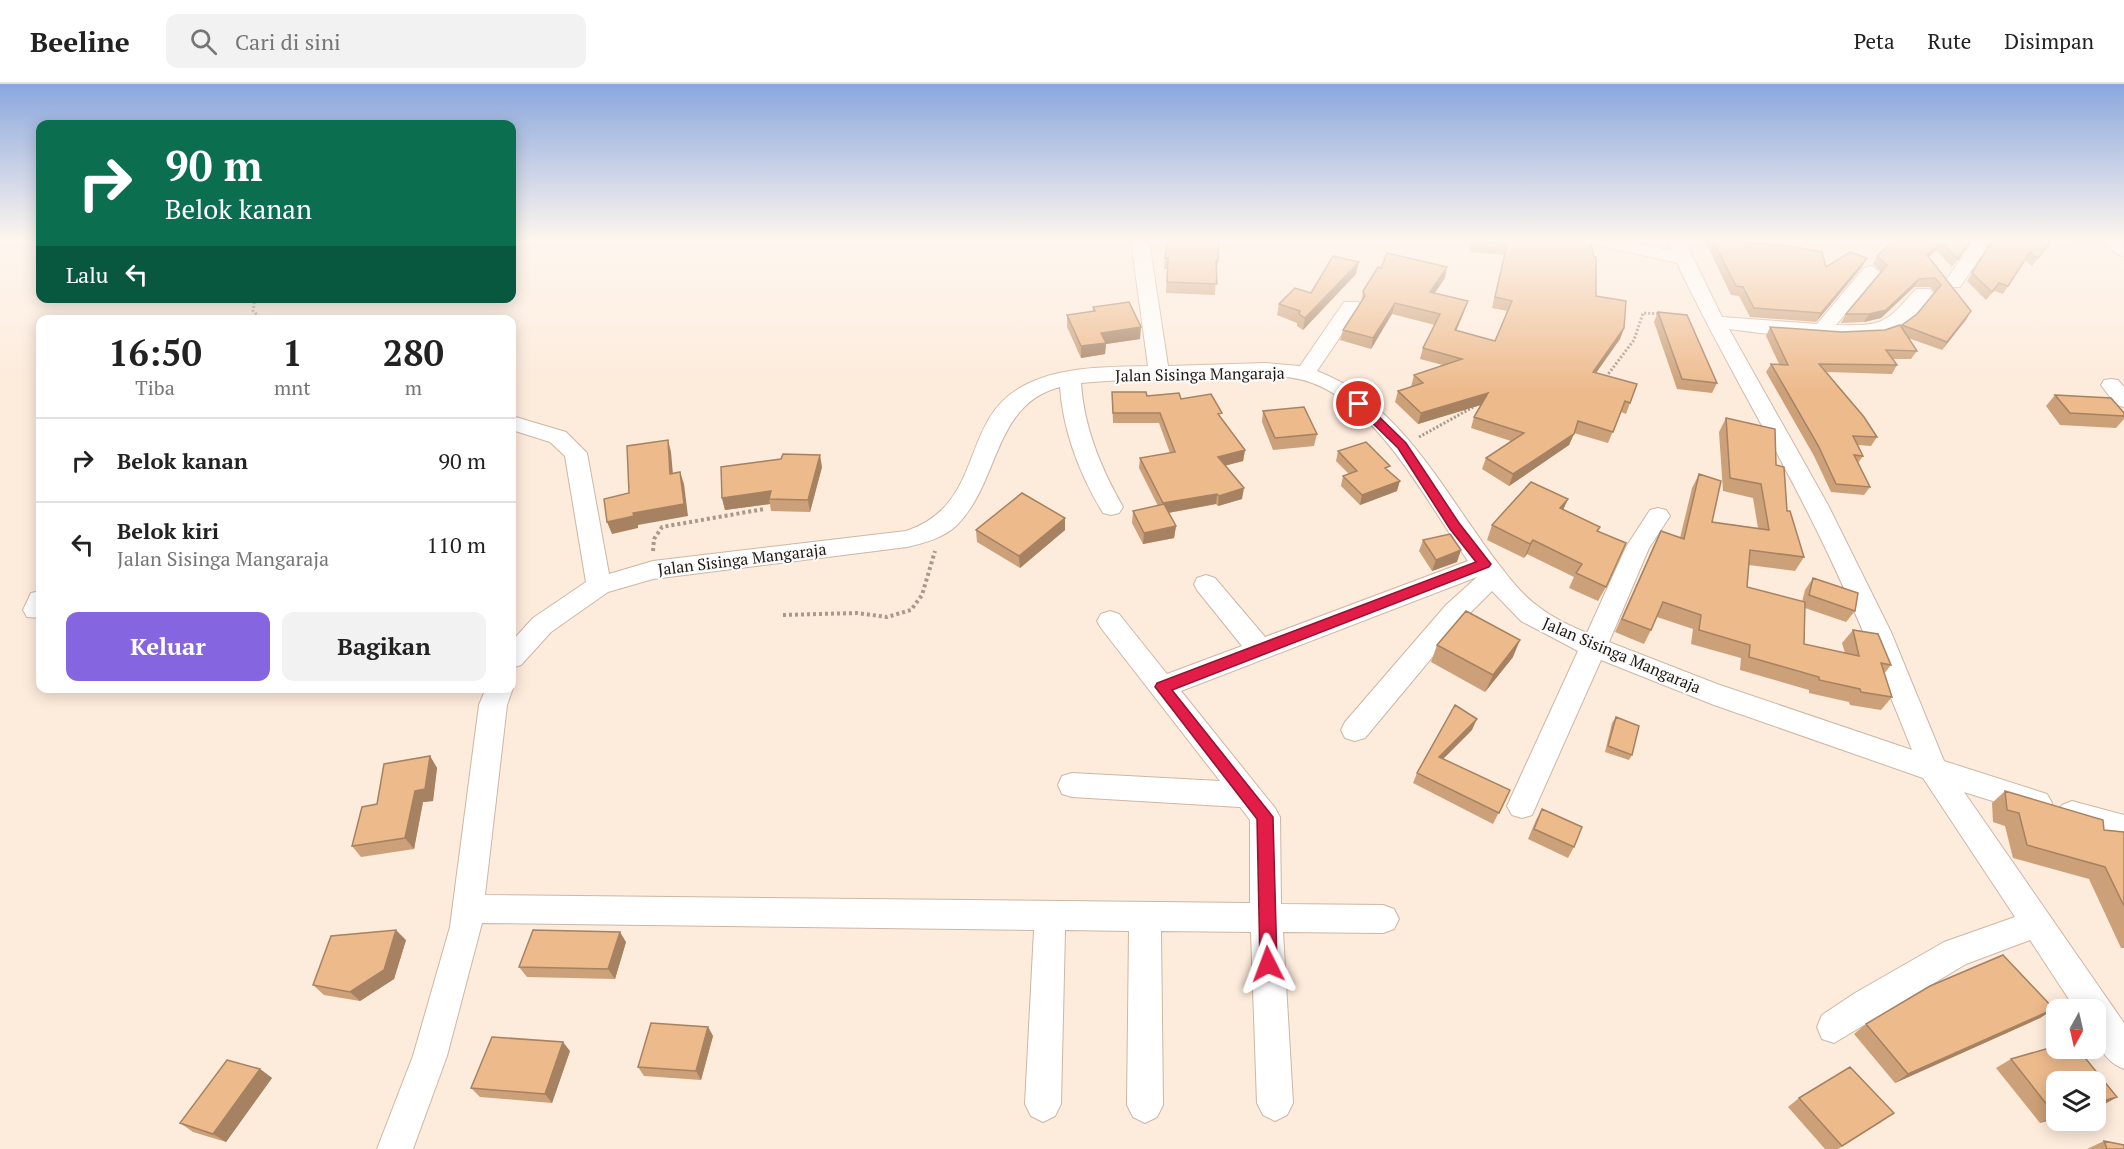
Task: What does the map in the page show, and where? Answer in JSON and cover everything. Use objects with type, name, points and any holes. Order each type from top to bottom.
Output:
[{"type":"street","points":[[1147,291],[1159,373]]},
{"type":"street","points":[[1700,291],[1816,505],[1878,632],[1934,771],[2124,1052]]},
{"type":"street","points":[[1822,331],[1854,291]]},
{"type":"street","points":[[1715,322],[1822,331],[1872,332],[1888,328],[1923,293]]},
{"type":"street","points":[[1305,374],[1351,306]]},
{"type":"street","name":"Jalan Sisinga Mangaraja","points":[[516,654],[542,625],[572,602],[599,586],[653,570],[907,539],[935,529],[960,506],[1007,410],[1025,393],[1043,384],[1070,378],[1283,370],[1305,374],[1340,390],[1359,404],[1402,446],[1455,526],[1526,611],[1541,622],[1592,646],[1683,683],[1934,771],[2124,828]]},
{"type":"street","points":[[1070,378],[1080,438],[1110,507]]},
{"type":"street","points":[[516,424],[558,437],[576,453],[599,586]]},
{"type":"street","points":[[1522,806],[1638,547],[1658,516]]},
{"type":"street","points":[[1162,687],[1489,569]]},
{"type":"street","points":[[1355,730],[1489,569]]},
{"type":"street","points":[[1206,584],[1260,650]]},
{"type":"street","points":[[1110,621],[1265,817],[1266,918],[1275,1103]]},
{"type":"street","points":[[395,1149],[430,1056],[469,909],[493,705],[498,693]]},
{"type":"street","points":[[1072,785],[1248,795]]},
{"type":"street","points":[[469,909],[1383,919]]},
{"type":"street","points":[[1043,1104],[1050,915]]},
{"type":"street","points":[[1145,916],[1145,1105]]},
{"type":"street","points":[[1834,1027],[1867,1004],[1955,953],[2037,923]]},
{"type":"path","points":[[1600,384],[1634,340],[1642,313],[1670,316]]},
{"type":"path","points":[[1402,446],[1475,405]]},
{"type":"path","points":[[653,570],[654,539],[662,527],[764,509]]},
{"type":"path","points":[[783,615],[857,613],[887,617],[911,610],[922,595],[934,558],[935,529]]},
{"type":"building","points":[[1292,291],[1311,293],[1312,291],[1331,291],[1305,318],[1299,314],[1300,311],[1279,304]]},
{"type":"building","points":[[1363,291],[1431,291],[1468,301],[1455,330],[1495,341],[1512,301],[1495,297],[1496,291],[1596,291],[1596,296],[1626,301],[1624,328],[1593,372],[1637,384],[1630,403],[1625,401],[1613,432],[1578,421],[1574,434],[1513,474],[1486,458],[1524,433],[1474,417],[1488,393],[1421,413],[1398,391],[1423,383],[1414,375],[1462,359],[1423,348],[1440,314],[1395,303],[1373,338],[1343,330],[1365,296]]},
{"type":"building","points":[[1745,291],[1840,291],[1821,313],[1754,308]]},
{"type":"building","points":[[1865,291],[1907,291],[1886,310],[1869,314],[1846,314]]},
{"type":"building","points":[[1936,291],[1955,291],[1971,311],[1947,342],[1902,325],[1917,314]]},
{"type":"building","points":[[1129,302],[1141,327],[1101,333],[1106,343],[1081,346],[1067,315],[1095,311],[1093,307]]},
{"type":"building","points":[[1658,312],[1687,315],[1717,383],[1682,379]]},
{"type":"building","points":[[1900,325],[1917,351],[1886,350],[1897,365],[1819,364],[1864,417],[1877,437],[1853,436],[1863,456],[1854,455],[1870,487],[1836,484],[1819,447],[1771,364],[1788,365],[1770,327],[1842,332],[1885,330]]},
{"type":"building","points":[[1112,392],[1146,392],[1147,396],[1179,393],[1181,399],[1211,394],[1222,413],[1218,414],[1245,450],[1218,457],[1244,488],[1219,496],[1217,494],[1163,503],[1140,458],[1175,452],[1160,413],[1113,413]]},
{"type":"building","points":[[2055,395],[2111,398],[2124,416],[2070,413]]},
{"type":"building","points":[[1304,407],[1317,434],[1275,438],[1263,411]]},
{"type":"building","points":[[1726,418],[1775,429],[1776,465],[1784,467],[1787,511],[1790,511],[1804,557],[1750,550],[1747,587],[1805,602],[1804,644],[1859,656],[1853,630],[1878,634],[1891,665],[1881,663],[1892,697],[1861,692],[1860,689],[1819,680],[1819,677],[1749,657],[1750,645],[1699,630],[1701,615],[1663,602],[1651,630],[1622,619],[1661,531],[1684,539],[1699,474],[1721,481],[1712,522],[1769,530],[1761,484],[1730,478]]},
{"type":"building","points":[[668,440],[670,474],[680,472],[684,504],[633,513],[634,516],[607,522],[604,499],[629,493],[627,446]]},
{"type":"building","points":[[1366,442],[1390,466],[1385,468],[1400,481],[1362,495],[1343,476],[1357,471],[1338,451]]},
{"type":"building","points":[[783,454],[820,455],[808,500],[769,499],[771,491],[722,498],[721,467],[781,459]]},
{"type":"building","points":[[1531,482],[1568,499],[1560,508],[1600,527],[1597,531],[1626,543],[1606,587],[1576,573],[1582,564],[1533,540],[1530,544],[1492,525]]},
{"type":"building","points":[[1022,493],[1065,518],[1019,556],[976,530]]},
{"type":"building","points":[[1164,504],[1176,526],[1144,533],[1133,511]]},
{"type":"building","points":[[1450,534],[1461,550],[1436,560],[1423,540]]},
{"type":"building","points":[[1813,578],[1858,593],[1855,611],[1809,595]]},
{"type":"building","points":[[1466,611],[1520,640],[1493,675],[1437,645]]},
{"type":"building","points":[[1455,705],[1477,719],[1439,757],[1510,790],[1499,813],[1417,773]]},
{"type":"building","points":[[1616,717],[1639,726],[1632,755],[1608,746]]},
{"type":"building","points":[[430,756],[425,789],[415,791],[405,838],[352,846],[362,807],[377,804],[384,764]]},
{"type":"building","points":[[2005,791],[2103,820],[2104,830],[2124,832],[2124,906],[2105,867],[2027,845],[2019,813],[2007,810]]},
{"type":"building","points":[[1542,809],[1582,827],[1574,847],[1534,829]]},
{"type":"building","points":[[396,930],[384,970],[350,992],[313,985],[331,936]]},
{"type":"building","points":[[533,930],[620,932],[608,969],[519,967]]},
{"type":"building","points":[[2003,955],[2046,1001],[2046,1013],[1908,1074],[1866,1024],[1930,986]]},
{"type":"building","points":[[651,1023],[708,1027],[696,1071],[638,1067]]},
{"type":"building","points":[[492,1037],[563,1042],[545,1094],[471,1088]]},
{"type":"building","points":[[2046,1049],[2046,1059],[2086,1059],[2096,1071],[2046,1071],[2046,1104],[2011,1059]]},
{"type":"building","points":[[227,1060],[260,1069],[213,1134],[180,1123]]},
{"type":"building","points":[[1850,1067],[1894,1113],[1842,1146],[1799,1098]]},
{"type":"building","points":[[2106,1084],[2117,1097],[2106,1100]]},
{"type":"building","points":[[2104,1141],[2124,1145],[2124,1149],[2107,1149]]},
{"type":"route","points":[[1268,964],[1265,817],[1162,687],[1485,564],[1455,526],[1402,446],[1359,404]]}]
